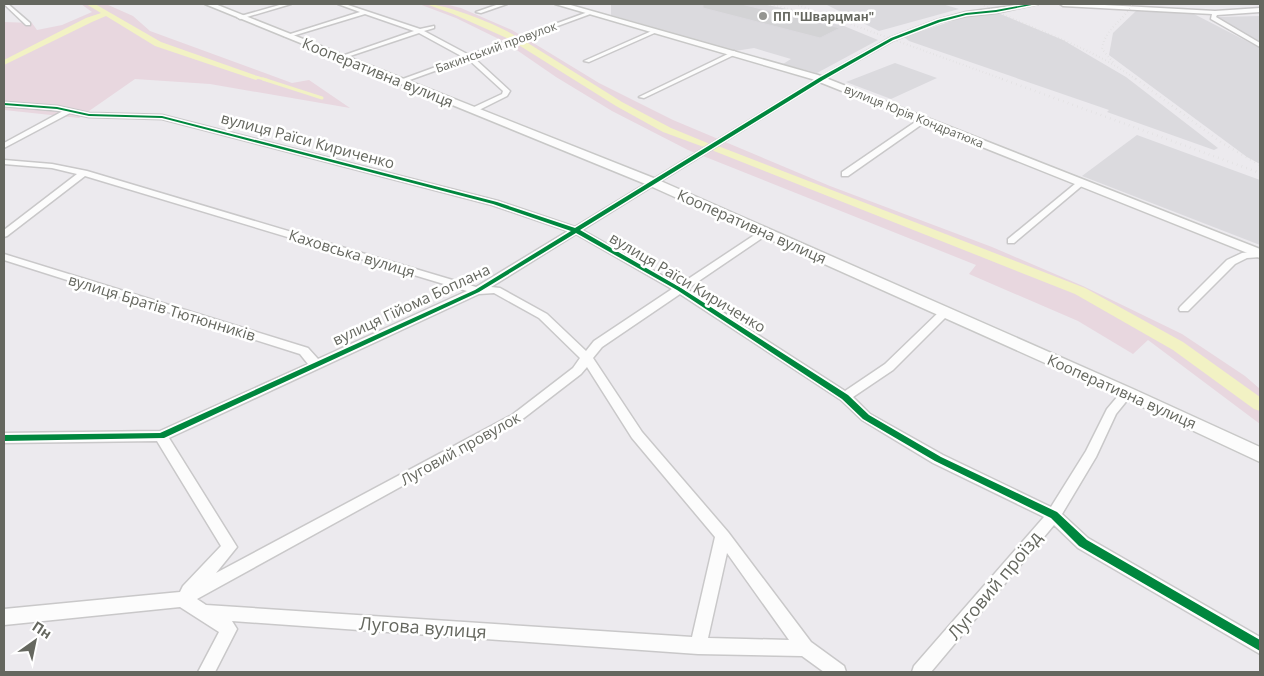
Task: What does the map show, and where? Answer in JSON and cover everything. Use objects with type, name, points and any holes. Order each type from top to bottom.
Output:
[{"type":"street","points":[[5,4],[28,24]]},
{"type":"street","name":"Кооперативна вулиця","points":[[209,4],[652,182],[1127,393],[1260,455]]},
{"type":"street","points":[[240,17],[288,4]]},
{"type":"street","points":[[341,4],[419,31],[469,57],[508,91],[505,95],[475,110]]},
{"type":"street","points":[[479,12],[504,4]]},
{"type":"street","name":"вулиця Юрія Кондратюка","points":[[559,4],[821,79],[1260,254]]},
{"type":"street","name":"вулиця Гійома Боплана","points":[[4,438],[161,436],[477,291],[821,79],[892,39],[939,21],[966,14],[1035,4]]},
{"type":"street","points":[[1063,4],[1215,13],[1260,10]]},
{"type":"street","points":[[1201,4],[1215,13]]},
{"type":"street","points":[[287,36],[364,13]]},
{"type":"street","name":"Бакинський провулок","points":[[402,81],[590,13]]},
{"type":"street","points":[[1215,13],[1212,18],[1260,45]]},
{"type":"street","points":[[342,57],[432,27]]},
{"type":"street","points":[[587,61],[656,31]]},
{"type":"street","points":[[642,97],[734,53]]},
{"type":"street","name":"вулиця Раїси Кириченко","points":[[4,104],[47,106],[89,115],[162,117],[495,203],[575,230],[679,289],[845,397],[866,417],[938,459],[1054,515],[1083,543],[1260,646]]},
{"type":"street","points":[[4,146],[69,111]]},
{"type":"street","points":[[845,174],[924,120]]},
{"type":"street","name":"Каховська вулиця","points":[[4,162],[52,166],[84,173],[477,291],[496,290],[543,316],[587,358],[637,435],[722,536],[805,648]]},
{"type":"street","points":[[4,234],[84,173]]},
{"type":"street","points":[[1011,241],[1081,182]]},
{"type":"street","name":"Луговий провулок","points":[[182,599],[516,418],[577,371],[598,344],[766,232]]},
{"type":"street","points":[[1184,309],[1231,262],[1245,255],[1260,254]]},
{"type":"street","name":"вулиця Братів Тютюнників","points":[[4,257],[304,351],[315,364]]},
{"type":"street","points":[[845,397],[889,366],[945,312]]},
{"type":"street","name":"Луговий проїзд","points":[[920,672],[1054,515],[1091,453],[1111,412],[1127,393]]},
{"type":"street","points":[[161,436],[230,547],[182,599]]},
{"type":"street","points":[[698,646],[722,536]]},
{"type":"street","points":[[4,617],[182,599],[229,629],[206,672]]},
{"type":"street","name":"Лугова вулиця","points":[[182,599],[204,612],[698,646],[805,648]]},
{"type":"street","points":[[805,648],[838,672]]},
{"type":"shaded area","points":[[81,4],[106,4],[133,16],[150,31],[292,83],[309,80],[350,108],[210,84],[135,79],[79,118],[4,110],[4,22],[32,23],[37,30],[62,25],[92,12]]},
{"type":"shaded area","points":[[419,4],[445,4],[461,8],[512,30],[599,83],[673,120],[830,186],[992,247],[1083,286],[1182,334],[1245,376],[1260,389],[1260,424],[1148,340],[1133,354],[1078,321],[969,274],[976,265],[688,150],[612,111],[556,77],[505,42],[456,18]]},
{"type":"shaded area","points":[[611,4],[762,4],[797,11],[792,14],[844,26],[878,40],[817,73],[783,64],[791,59],[754,48],[735,51],[611,15]]},
{"type":"shaded area","points":[[825,4],[942,4],[959,9],[879,31]]},
{"type":"shaded area","points":[[1136,11],[1192,13],[1260,48],[1260,164],[1247,157],[1109,55],[1113,33]]},
{"type":"shaded area","points":[[998,13],[1063,40],[1126,77],[1218,148],[1214,150],[1107,112],[1109,110],[909,41],[904,37],[970,15]]},
{"type":"shaded area","points":[[1260,16],[1260,43],[1218,19],[1219,17]]},
{"type":"shaded area","points":[[895,63],[937,78],[891,99],[846,82]]},
{"type":"shaded area","points":[[1137,135],[1260,180],[1260,245],[1082,176]]},
{"type":"building","name":"ПП \"Шварцман\"","points":[[703,4],[741,4],[840,28],[820,38],[703,8]]},
{"type":"waterway","points":[[90,4],[158,44],[256,77]]},
{"type":"waterway","points":[[430,4],[456,12],[514,38]]},
{"type":"waterway","points":[[4,63],[89,20],[106,14]]},
{"type":"waterway","points":[[520,42],[619,104],[667,130],[705,144]]},
{"type":"waterway","points":[[256,77],[267,80]]},
{"type":"waterway","points":[[263,79],[322,98]]},
{"type":"waterway","points":[[718,149],[1080,291],[1178,346],[1260,405]]},
{"type":"railway","points":[[767,4],[803,12]]},
{"type":"railway","points":[[795,4],[1005,80]]},
{"type":"railway","points":[[981,4],[1100,57],[1137,80]]},
{"type":"railway","points":[[1113,62],[1102,49],[1104,42],[1110,30],[1133,4]]},
{"type":"railway","points":[[1002,79],[1260,173]]},
{"type":"railway","points":[[1136,79],[1222,143],[1260,165]]},
{"type":"cycle path","points":[[4,438],[161,436],[477,291],[821,79],[892,39],[939,21],[966,14],[1035,4]]},
{"type":"cycle path","points":[[4,104],[57,108],[89,115],[162,117],[495,203],[575,230],[679,289],[845,397],[866,417],[938,459],[1054,515],[1083,543],[1260,646]]},
{"type":"place","name":"ПП \"Шварцман\"","points":[[763,16]]}]
